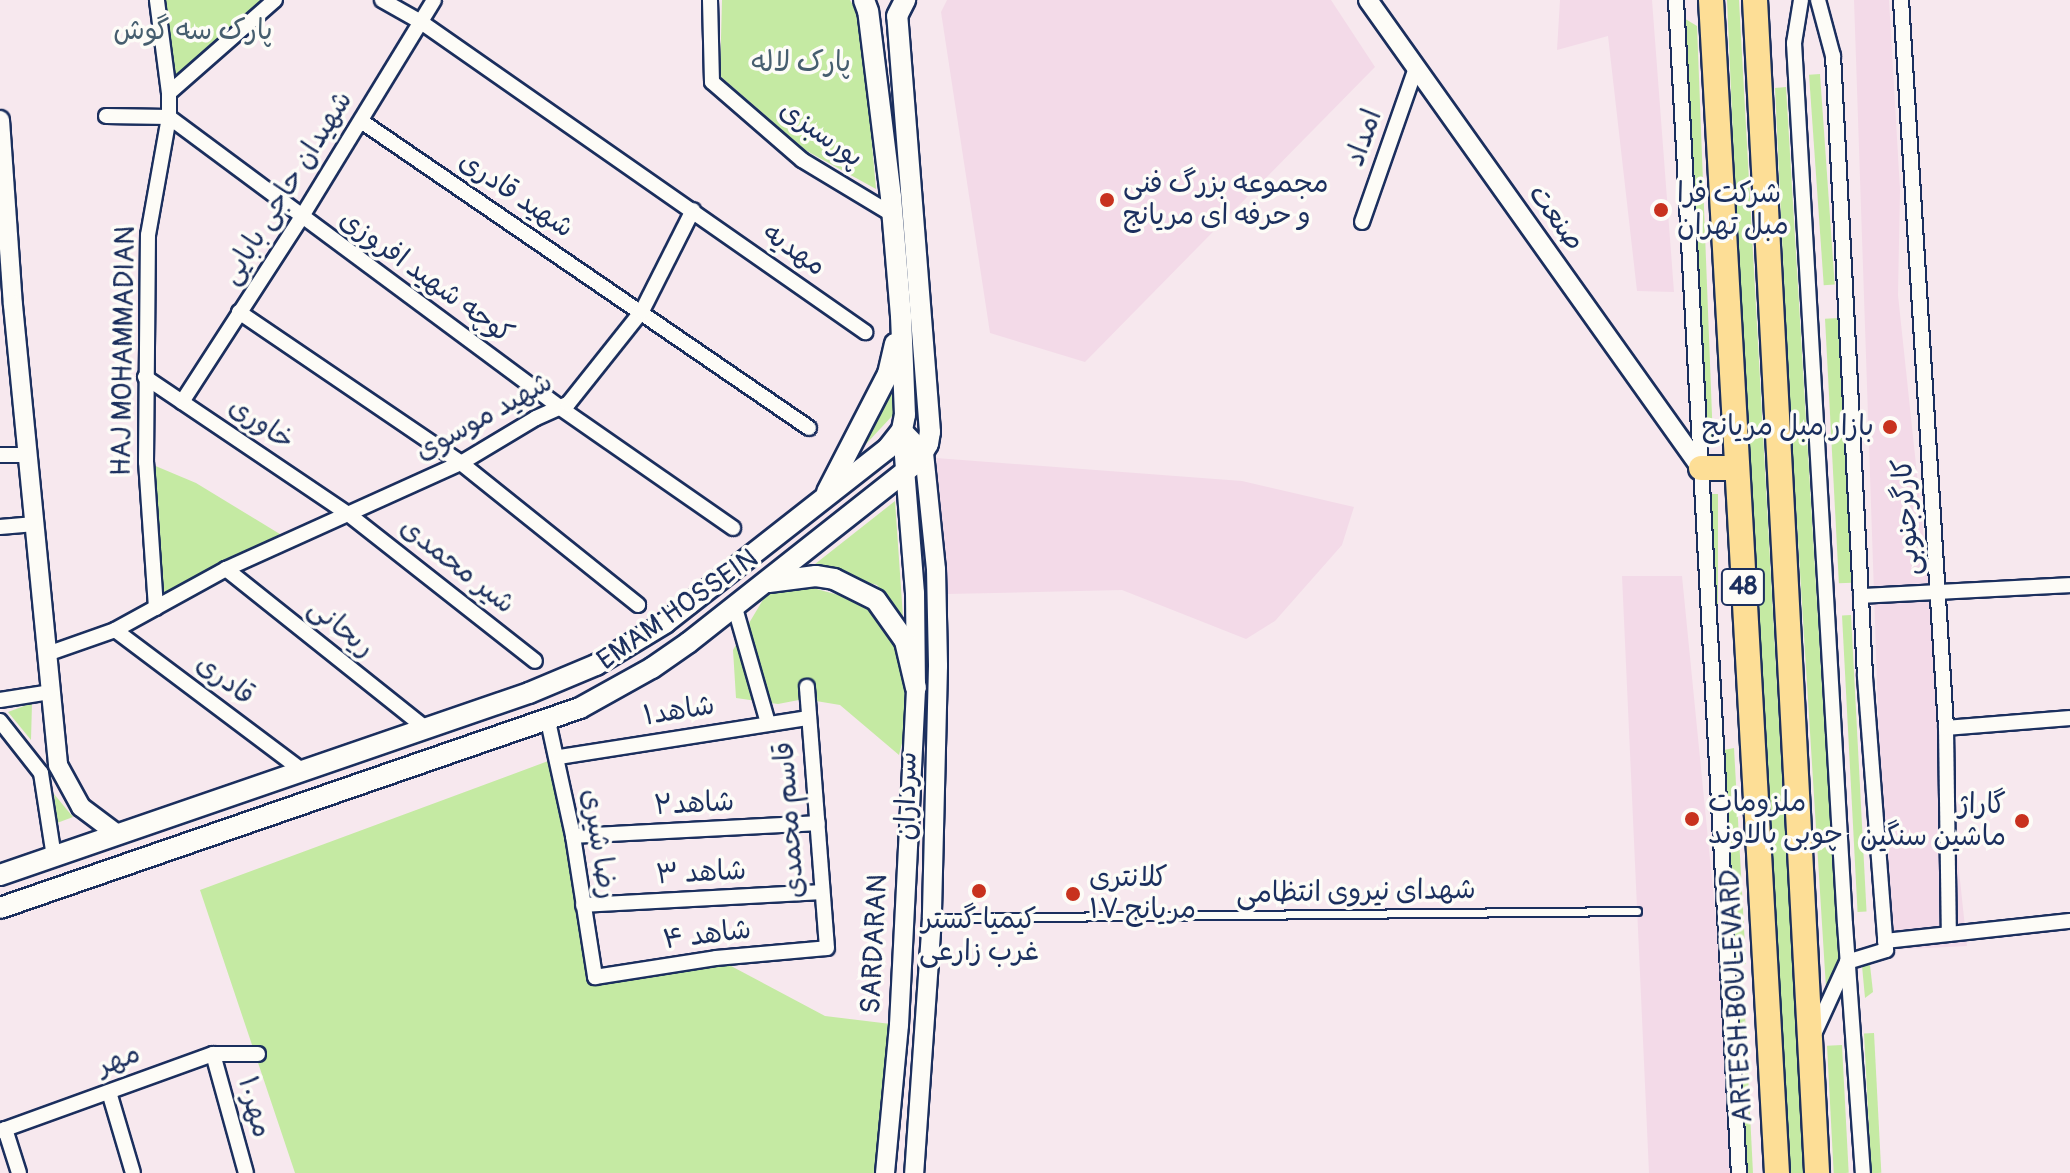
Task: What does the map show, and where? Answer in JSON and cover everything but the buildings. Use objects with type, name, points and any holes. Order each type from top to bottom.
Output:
[{"type":"highway","name":"ARTESH BOULEVARD","points":[[1711,0],[1777,1173]]},
{"type":"highway","name":"48","points":[[1755,0],[1817,1173]]},
{"type":"highway","points":[[1701,468],[1737,468]]},
{"type":"main road","points":[[864,0],[868,11],[893,215],[901,316],[905,415],[902,430]]},
{"type":"main road","points":[[905,0],[897,16],[930,432],[924,453]]},
{"type":"main road","points":[[822,501],[888,374],[901,316]]},
{"type":"main road","name":"EMAM HOSSEIN","points":[[0,875],[541,689],[596,665],[665,623],[888,448],[902,430]]},
{"type":"main road","name":"EMAM HOSSEIN","points":[[0,908],[548,721],[592,703],[652,668],[735,608],[905,473],[924,453]]},
{"type":"main road","points":[[769,582],[816,576],[834,579],[876,600],[905,641],[916,688]]},
{"type":"main road","points":[[54,857],[63,886]]},
{"type":"street","name":"HAJ MOHAMMADIAN","points":[[156,608],[146,462],[148,235],[169,117],[169,93],[157,0]]},
{"type":"street","points":[[169,93],[275,0]]},
{"type":"street","points":[[382,0],[421,22],[693,210]]},
{"type":"street","name":"شهیدان حاجی بابایی","points":[[182,402],[301,218],[434,0]]},
{"type":"street","name":"پورسبزی","points":[[710,0],[712,82],[802,160],[893,215]]},
{"type":"street","name":"صنعت","points":[[1368,0],[1415,71],[1701,468]]},
{"type":"street","points":[[1676,0],[1739,1173]]},
{"type":"street","points":[[1801,0],[1794,43],[1847,962],[1863,1173]]},
{"type":"street","points":[[1810,1042],[1847,962],[1886,950],[1861,596],[1833,56],[1818,0]]},
{"type":"street","name":"کارگرجنوبی","points":[[1901,0],[1946,728],[1949,934]]},
{"type":"street","name":"امداد","points":[[1362,222],[1415,71]]},
{"type":"street","points":[[106,116],[169,117]]},
{"type":"street","name":"کوچه شهید افروزی","points":[[169,117],[559,407],[733,528]]},
{"type":"street","points":[[0,120],[7,305],[28,455],[51,692],[49,769],[54,857]]},
{"type":"street","name":"شهید قادری","points":[[361,121],[809,428]]},
{"type":"street","name":"شهید موسوی","points":[[47,654],[115,630],[226,569],[461,463],[568,404],[642,311],[693,210]]},
{"type":"street","name":"مهدیه","points":[[693,210],[865,332]]},
{"type":"street","points":[[239,312],[461,463],[638,605]]},
{"type":"street","name":"خاوری","points":[[145,377],[347,513]]},
{"type":"street","points":[[902,430],[924,453]]},
{"type":"street","name":"SARDARAN","points":[[885,1173],[899,1025],[916,688],[915,593],[902,430]]},
{"type":"street","name":"سرداران","points":[[914,1173],[932,918],[938,666],[936,569],[924,453]]},
{"type":"street","points":[[0,455],[28,455]]},
{"type":"street","name":"شیر محمدی","points":[[347,513],[535,661]]},
{"type":"street","points":[[0,527],[35,524]]},
{"type":"street","name":"ریحانی","points":[[226,569],[424,727]]},
{"type":"street","points":[[1861,596],[1938,589],[2070,585]]},
{"type":"street","points":[[735,608],[768,723]]},
{"type":"street","name":"قادری","points":[[115,630],[303,771]]},
{"type":"street","name":"قاسم محمدی","points":[[807,687],[827,948]]},
{"type":"street","points":[[0,700],[51,692]]},
{"type":"street","name":"شاهد۱","points":[[559,757],[808,718]]},
{"type":"street","points":[[1946,728],[2070,718]]},
{"type":"street","name":"رضا شیری","points":[[548,721],[559,757],[595,977]]},
{"type":"street","points":[[2,730],[49,769],[81,807],[117,834]]},
{"type":"street","name":"شاهد۲","points":[[573,836],[818,823]]},
{"type":"street","name":"شاهد ۳","points":[[583,905],[821,892]]},
{"type":"street","points":[[1885,941],[2070,921]]},
{"type":"street","name":"شاهد ۴","points":[[595,977],[716,958],[827,948]]},
{"type":"street","name":"مهر","points":[[3,1130],[213,1054],[258,1054]]},
{"type":"street","name":"مهر۱۰","points":[[213,1054],[246,1173]]},
{"type":"street","points":[[109,1092],[133,1173]]},
{"type":"street","points":[[3,1130],[19,1173]]},
{"type":"lane","name":"شهدای نیروی انتظامی","points":[[932,918],[1637,911]]},
{"type":"shaded area","name":"مجموعه بزرگ فنی و حرفه ای مریانج","points":[[947,0],[1331,0],[1375,67],[1085,362],[990,333],[941,12]]},
{"type":"shaded area","points":[[1560,0],[1652,0],[1674,292],[1637,291],[1608,36],[1557,50]]},
{"type":"shaded area","name":"بازار مبل مریانج","points":[[1854,0],[1889,0],[1900,190],[1898,295],[1967,946],[1886,950]]},
{"type":"shaded area","points":[[936,458],[1242,481],[1354,507],[1342,545],[1275,621],[1246,639],[1122,590],[947,594]]},
{"type":"shaded area","points":[[1622,576],[1682,576],[1741,1173],[1649,1173]]},
{"type":"green space","name":"پارک سه گوش","points":[[158,0],[275,0],[169,93]]},
{"type":"green space","name":"پارک لاله","points":[[722,0],[850,0],[861,20],[876,189],[805,150],[720,76]]},
{"type":"green space","points":[[1727,0],[1739,0],[1804,1173],[1787,1173],[1766,728],[1748,476]]},
{"type":"green space","points":[[1682,17],[1697,26],[1713,441],[1703,440]]},
{"type":"green space","points":[[1820,74],[1835,284],[1824,285],[1809,75]]},
{"type":"green space","points":[[1786,87],[1840,985],[1826,988],[1791,428],[1775,88]]},
{"type":"green space","points":[[1838,318],[1852,583],[1839,583],[1825,319]]},
{"type":"green space","points":[[895,372],[894,414],[852,459]]},
{"type":"green space","points":[[146,462],[196,483],[288,539],[156,608]]},
{"type":"green space","points":[[1708,494],[1718,494],[1718,704],[1708,704]]},
{"type":"green space","points":[[895,501],[903,617],[877,585],[810,568]]},
{"type":"green space","points":[[813,588],[853,599],[877,613],[895,643],[913,700],[899,755],[840,705],[804,699],[778,704],[736,698],[733,650],[767,593]]},
{"type":"green space","points":[[1842,615],[1851,615],[1867,912],[1858,912]]},
{"type":"green space","points":[[32,703],[31,740],[8,712]]},
{"type":"green space","points":[[1734,748],[1746,964],[1734,966],[1724,750]]},
{"type":"green space","points":[[559,757],[595,977],[716,958],[825,1016],[899,1025],[885,1173],[295,1173],[200,890]]},
{"type":"green space","points":[[54,794],[73,817],[57,823]]},
{"type":"green space","points":[[1870,965],[1873,992],[1865,998],[1862,966]]},
{"type":"green space","points":[[1738,1014],[1745,1014],[1753,1173],[1747,1173]]},
{"type":"green space","points":[[1874,1033],[1881,1173],[1871,1173],[1864,1034]]},
{"type":"green space","points":[[1842,1045],[1849,1173],[1834,1173],[1827,1046]]},
{"type":"place","name":"مجموعه بزرگ فنی و حرفه ای مریانج","points":[[1107,200]]},
{"type":"place","name":"شرکت فرا مبل تهران","points":[[1661,210]]},
{"type":"place","name":"بازار مبل مریانج","points":[[1890,427]]},
{"type":"place","name":"ملزومات چوبی بالاوند","points":[[1692,819]]},
{"type":"place","name":"گاراژ ماشین سنگین","points":[[2022,821]]},
{"type":"place","name":"کیمیا گستر غرب زارعی","points":[[979,891]]},
{"type":"place","name":"کلانتری ۱۷ مریانج","points":[[1073,894]]}]
